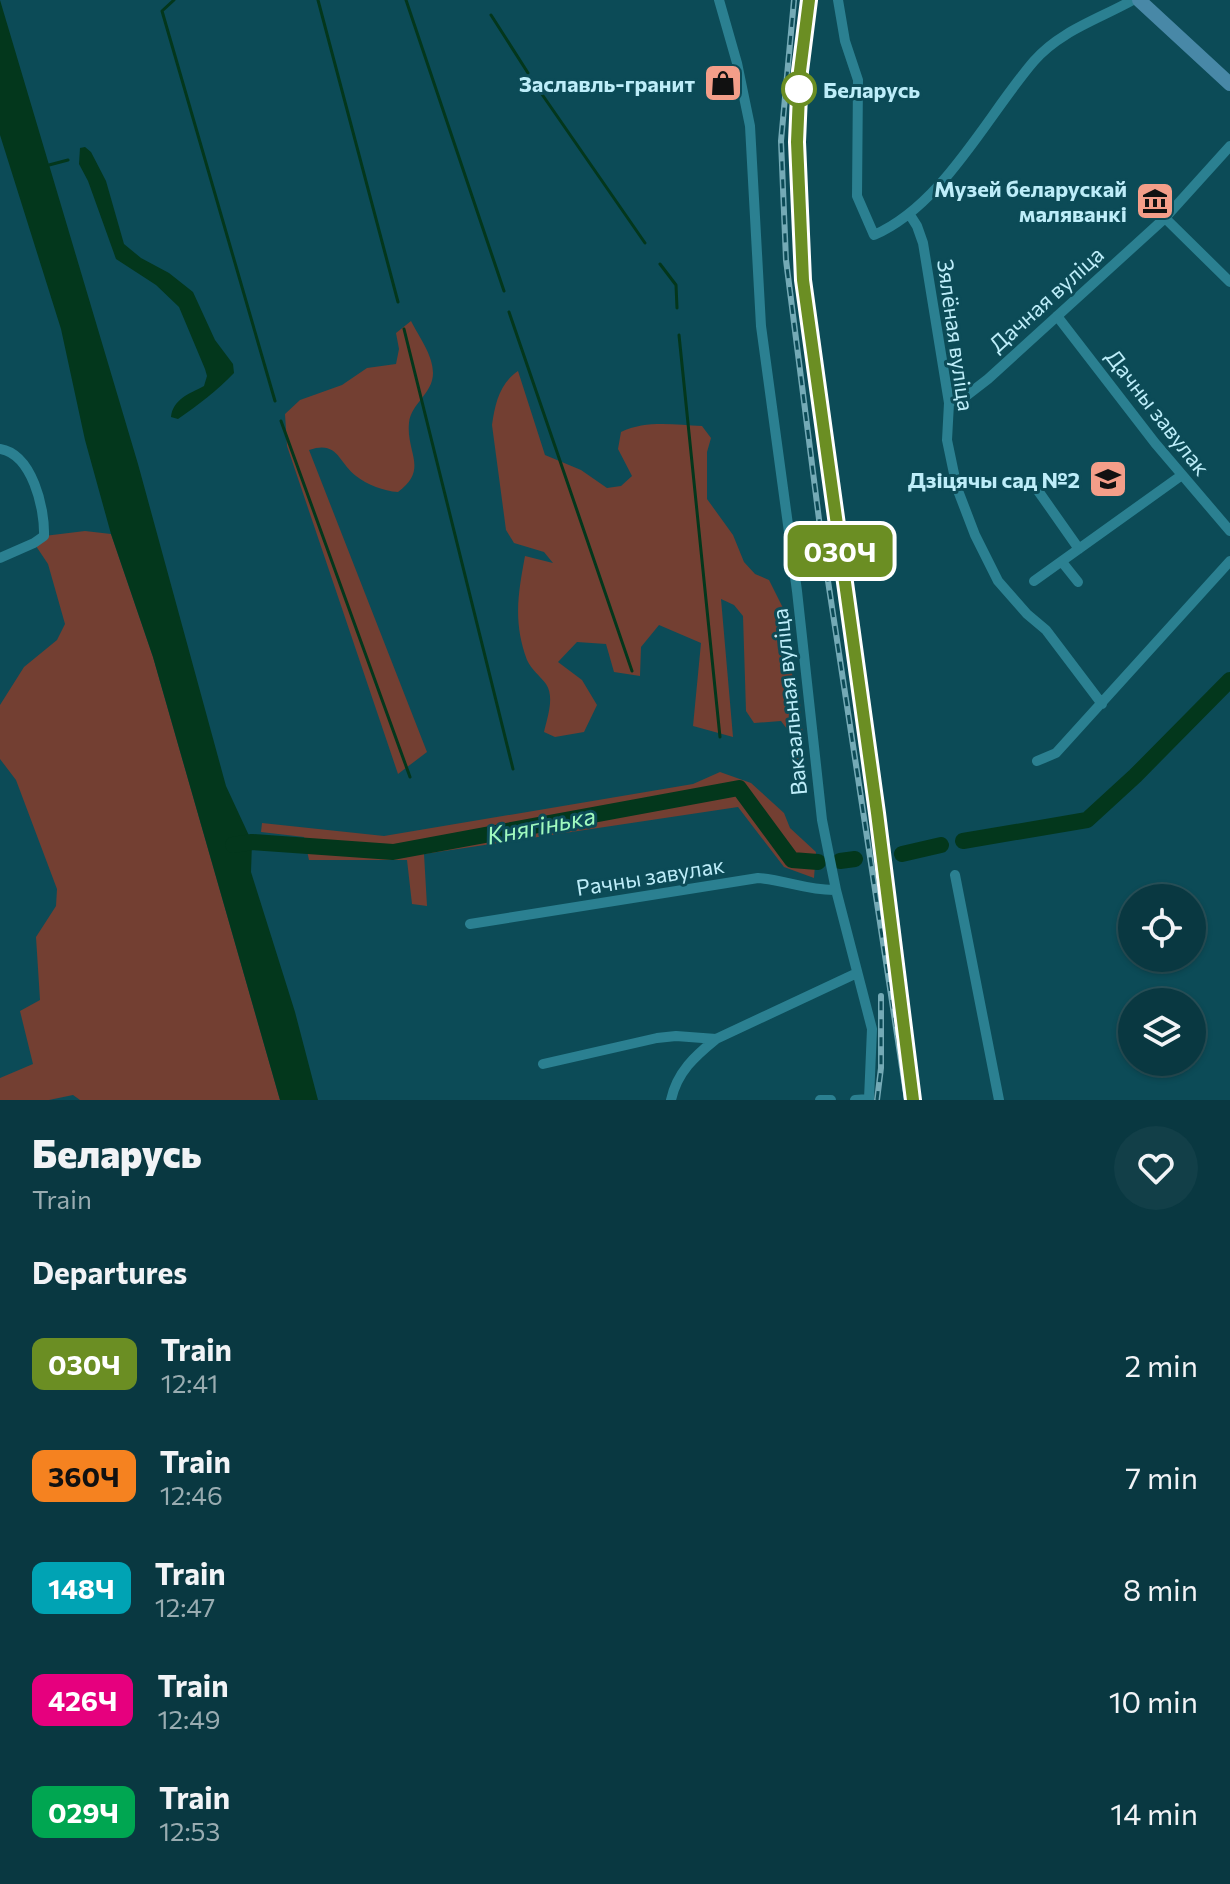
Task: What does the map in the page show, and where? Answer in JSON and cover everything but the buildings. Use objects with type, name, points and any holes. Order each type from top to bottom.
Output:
[{"type":"main road","points":[[1139,0],[1230,84]]},
{"type":"street","name":"Вакзальная вуліца","points":[[719,0],[737,63],[750,126],[761,326],[797,591],[822,820],[836,890],[872,1029],[869,1100],[855,1100]]},
{"type":"street","points":[[838,0],[845,41],[858,80],[857,196],[874,235],[910,215],[990,121],[1035,59],[1066,33],[1133,0]]},
{"type":"street","name":"Дачная вуліца","points":[[949,403],[966,396],[988,379],[1165,218],[1230,146]]},
{"type":"street","name":"Зялёная вуліца","points":[[910,215],[923,243],[949,403],[947,440],[957,488],[975,535],[998,581],[1046,630],[1102,704]]},
{"type":"street","points":[[1165,218],[1230,282]]},
{"type":"street","name":"Дачны завулак","points":[[1057,316],[1230,531]]},
{"type":"street","points":[[0,449],[17,456],[26,468],[39,495],[44,536],[0,558]]},
{"type":"street","points":[[1034,581],[1182,475]]},
{"type":"street","points":[[1034,485],[1079,549]]},
{"type":"street","points":[[1037,761],[1056,753],[1230,561]]},
{"type":"street","points":[[1062,562],[1078,582]]},
{"type":"street","points":[[955,875],[999,1100]]},
{"type":"street","name":"Рачны завулак","points":[[470,924],[758,878],[773,879],[814,891],[836,890]]},
{"type":"street","points":[[671,1100],[687,1065],[716,1039],[857,973]]},
{"type":"street","points":[[543,1064],[657,1038],[716,1039]]},
{"type":"street","points":[[820,1100],[831,1100]]},
{"type":"shaded area","points":[[0,0],[138,464],[226,786],[252,842],[251,872],[295,1012],[318,1100],[280,1100],[153,657],[111,534],[85,440],[61,329],[0,135]]},
{"type":"shaded area","points":[[85,147],[91,152],[106,181],[124,244],[193,292],[215,340],[233,364],[234,373],[228,380],[178,419],[171,417],[172,411],[183,398],[204,386],[207,376],[205,369],[179,307],[156,285],[116,259],[79,164],[80,148]]},
{"type":"shaded area","points":[[411,321],[428,353],[433,373],[430,387],[409,423],[414,468],[407,484],[398,492],[381,489],[356,476],[332,450],[309,450],[427,752],[398,774],[287,446],[285,414],[300,400],[342,385],[367,368],[396,364],[399,349],[396,333]]},
{"type":"shaded area","points":[[518,371],[545,455],[581,470],[607,488],[621,486],[632,476],[618,449],[621,432],[650,425],[702,426],[711,438],[707,452],[707,499],[733,535],[744,562],[755,574],[769,580],[785,612],[789,642],[785,657],[799,691],[805,762],[793,763],[790,733],[781,721],[754,723],[746,711],[743,616],[734,605],[721,599],[733,737],[693,726],[701,643],[659,625],[641,647],[640,676],[614,672],[606,644],[577,642],[558,662],[582,680],[597,705],[584,732],[555,737],[544,732],[550,708],[549,689],[527,660],[518,608],[525,556],[553,563],[544,552],[514,543],[506,530],[492,425],[499,394]]},
{"type":"shaded area","points":[[85,531],[111,534],[153,657],[280,1100],[80,1100],[73,1095],[49,1100],[0,1100],[0,1078],[33,1064],[20,1011],[40,1000],[36,937],[56,906],[57,889],[16,780],[0,759],[0,705],[24,667],[57,640],[65,624],[48,564],[34,543],[44,536]]},
{"type":"shaded area","points":[[720,772],[751,783],[784,813],[790,828],[816,852],[814,878],[784,867],[738,807],[424,854],[427,906],[412,904],[407,860],[309,860],[304,837],[261,832],[262,823],[384,836],[693,784]]},
{"type":"waterway","points":[[174,0],[162,11],[275,401]]},
{"type":"waterway","points":[[318,0],[398,302]]},
{"type":"waterway","points":[[406,0],[504,291]]},
{"type":"waterway","points":[[491,15],[528,73]]},
{"type":"waterway","points":[[539,90],[645,243]]},
{"type":"waterway","points":[[49,165],[68,160]]},
{"type":"waterway","points":[[660,264],[676,285],[677,308]]},
{"type":"waterway","points":[[509,312],[632,671]]},
{"type":"waterway","points":[[404,329],[513,769]]},
{"type":"waterway","points":[[679,335],[720,737]]},
{"type":"waterway","points":[[281,421],[410,777]]},
{"type":"waterway","name":"Княгінька","points":[[963,841],[1087,820],[1230,680]]},
{"type":"waterway","name":"Княгінька","points":[[233,845],[252,842],[393,852],[739,788],[792,860],[818,862]]},
{"type":"waterway","name":"Княгінька","points":[[902,854],[941,845]]},
{"type":"waterway","name":"Княгінька","points":[[840,861],[855,859]]},
{"type":"railway","points":[[794,0],[781,141],[786,260],[821,535],[907,1100]]},
{"type":"railway","points":[[810,0],[799,123],[803,287],[886,886]]},
{"type":"railway","points":[[877,1100],[881,1068],[881,996]]},
{"type":"train","name":"030Ч","points":[[809,0],[800,71],[797,142],[797,200],[807,328],[877,813],[913,1100]]},
{"type":"place","name":"Заславль-гранит","points":[[723,83]]},
{"type":"place","name":"Беларусь","points":[[799,89]]},
{"type":"place","name":"Музей беларускай маляванкі","points":[[1155,201]]},
{"type":"place","name":"Дзіцячы сад №2","points":[[1108,479]]}]
